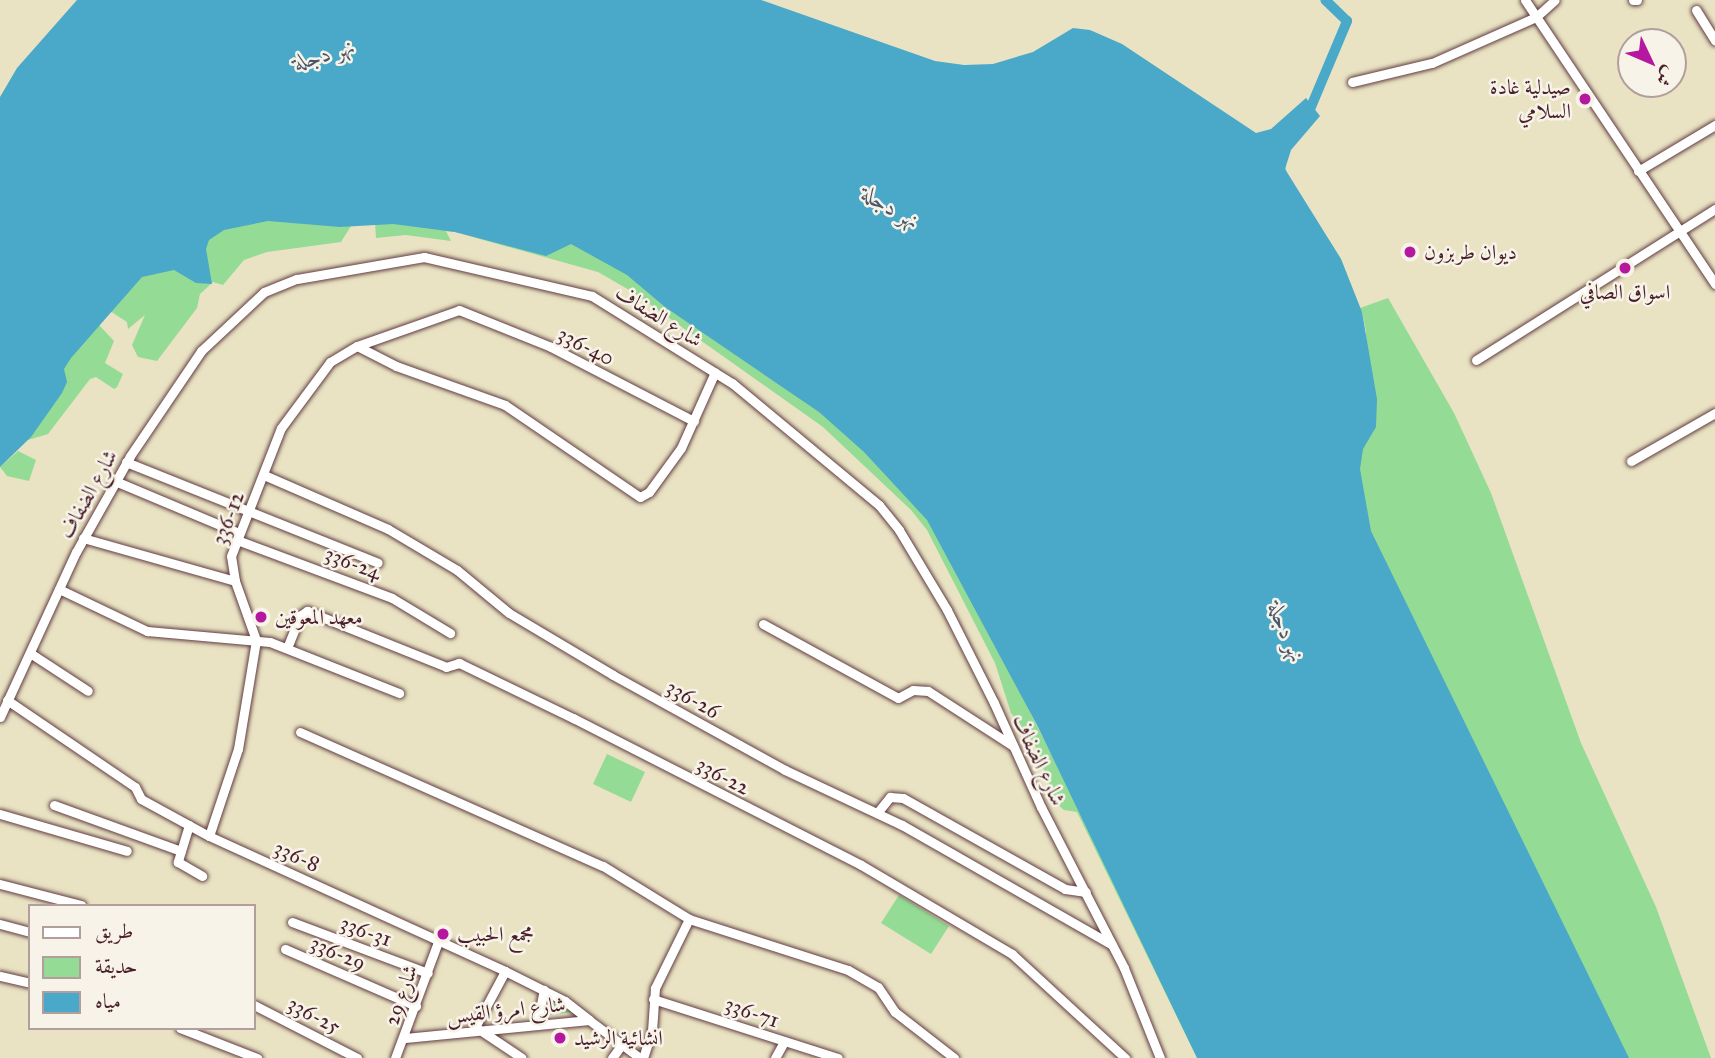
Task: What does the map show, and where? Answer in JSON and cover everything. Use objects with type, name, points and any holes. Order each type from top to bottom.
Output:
[{"type":"street","points":[[1525,0],[1715,284]]},
{"type":"street","points":[[1352,82],[1432,63],[1536,17],[1555,0]]},
{"type":"street","points":[[1696,10],[1715,41]]},
{"type":"street","points":[[1638,171],[1715,125]]},
{"type":"street","points":[[1476,360],[1715,209]]},
{"type":"street","name":"شارع الضفاف","points":[[0,717],[83,538],[126,462],[201,351],[264,292],[297,279],[407,260],[435,258],[592,296],[715,372],[888,516],[947,610],[1113,945],[1160,1058]]},
{"type":"street","name":"336-12","points":[[209,836],[238,749],[256,640],[231,562],[238,536],[264,475],[275,440],[303,394],[325,367],[357,346],[459,310]]},
{"type":"street","name":"336-40","points":[[459,310],[551,347],[694,421]]},
{"type":"street","points":[[357,346],[396,366],[505,405],[640,496],[649,492],[681,447],[715,372]]},
{"type":"street","points":[[1631,461],[1715,413]]},
{"type":"street","points":[[126,462],[247,512],[320,536],[378,563]]},
{"type":"street","name":"336-26","points":[[264,475],[388,529],[457,570],[509,613],[613,675],[785,770],[877,813],[1113,945]]},
{"type":"street","name":"336-24","points":[[115,481],[238,536],[392,598],[450,633]]},
{"type":"street","points":[[83,538],[235,581]]},
{"type":"street","points":[[59,589],[146,631],[256,640],[287,648],[399,693]]},
{"type":"street","name":"336-22","points":[[287,648],[300,616],[307,611],[446,667],[459,663],[573,718],[861,865],[1012,954],[1121,1057]]},
{"type":"street","points":[[763,624],[898,698],[913,690],[928,691],[1014,747]]},
{"type":"street","points":[[30,653],[88,691]]},
{"type":"street","name":"336-8","points":[[7,700],[135,787],[141,799],[209,836],[544,990],[589,1020]]},
{"type":"street","points":[[300,732],[603,866],[689,919],[864,978],[878,987],[895,1012],[954,1058]]},
{"type":"street","points":[[877,813],[890,797],[903,798],[1065,889],[1086,892]]},
{"type":"street","points":[[54,805],[181,852]]},
{"type":"street","points":[[0,814],[127,851]]},
{"type":"street","points":[[189,825],[180,866],[202,876]]},
{"type":"street","points":[[0,884],[77,904]]},
{"type":"street","points":[[641,1058],[652,1031],[653,999],[689,919]]},
{"type":"street","name":"336-31","points":[[292,922],[428,973]]},
{"type":"street","points":[[0,924],[28,931]]},
{"type":"street","name":"شارع 29","points":[[395,1058],[405,1038],[438,942]]},
{"type":"street","name":"336-29","points":[[285,949],[416,1006]]},
{"type":"street","points":[[505,971],[477,1031],[522,1058]]},
{"type":"street","points":[[0,976],[28,983]]},
{"type":"street","points":[[537,1025],[544,990]]},
{"type":"street","name":"336-71","points":[[653,999],[838,1058]]},
{"type":"street","name":"336-25","points":[[256,1006],[357,1058]]},
{"type":"street","name":"شارع امرؤ القيس","points":[[405,1038],[589,1020],[620,1047],[641,1058]]},
{"type":"street","points":[[185,1030],[257,1058]]},
{"type":"street","points":[[775,1058],[784,1042]]},
{"type":"street","points":[[612,1058],[620,1047]]},
{"type":"green space","points":[[1291,150],[1285,164],[1287,174],[1341,259],[1360,308],[1388,298],[1454,413],[1491,493],[1581,743],[1656,907],[1711,1058],[1567,1058],[1358,503],[1366,331],[1362,312],[1283,176],[1283,162]]},
{"type":"green space","points":[[374,206],[561,246],[570,239],[693,312],[915,486],[1123,895],[1197,1058],[1077,812],[1064,810],[1056,803],[1035,745],[1011,713],[995,663],[927,530],[911,510],[823,427],[631,291],[598,272],[455,232],[446,231],[451,241],[406,235],[376,238]]},
{"type":"green space","points":[[272,211],[351,226],[341,242],[267,252],[244,260],[223,285],[213,282],[200,294],[197,308],[157,361],[138,357],[132,345],[145,315],[128,329],[127,322],[110,311],[118,301],[125,266]]},
{"type":"green space","points":[[99,325],[114,341],[105,363],[123,374],[117,387],[114,389],[96,377],[90,379],[48,434],[28,440],[37,395]]},
{"type":"green space","points":[[18,451],[36,460],[29,481],[7,476],[0,467]]},
{"type":"green space","points":[[607,754],[645,772],[631,802],[593,784]]},
{"type":"green space","points":[[899,895],[949,926],[931,954],[881,923]]},
{"type":"green space","points":[[549,999],[570,1008],[572,1012],[545,1016]]},
{"type":"water","name":"نهر دجلة","points":[[77,0],[761,0],[935,61],[964,65],[993,64],[1033,52],[1073,28],[1090,30],[1122,44],[1256,133],[1271,129],[1306,98],[1320,116],[1291,150],[1285,169],[1341,259],[1362,312],[1377,399],[1376,427],[1363,449],[1360,469],[1371,531],[1629,1058],[1197,1058],[1038,727],[927,520],[864,452],[819,412],[665,307],[627,275],[571,244],[546,256],[455,232],[393,224],[340,227],[268,221],[224,230],[209,240],[206,249],[212,284],[196,283],[174,270],[142,277],[71,358],[64,369],[67,382],[62,393],[31,437],[0,467],[0,97],[17,68]]},
{"type":"waterway","points":[[1308,114],[1347,21],[1325,0]]},
{"type":"place","name":"صيدلية غادة السلامي","points":[[1585,99]]},
{"type":"place","name":"ديوان طربزون","points":[[1410,252]]},
{"type":"place","name":"اسواق الصافي","points":[[1625,268]]},
{"type":"place","name":"معهد المعوقين","points":[[261,617]]},
{"type":"place","name":"مجمع الحبيب","points":[[443,934]]},
{"type":"place","name":"انشائية الرشيد","points":[[560,1038]]}]
